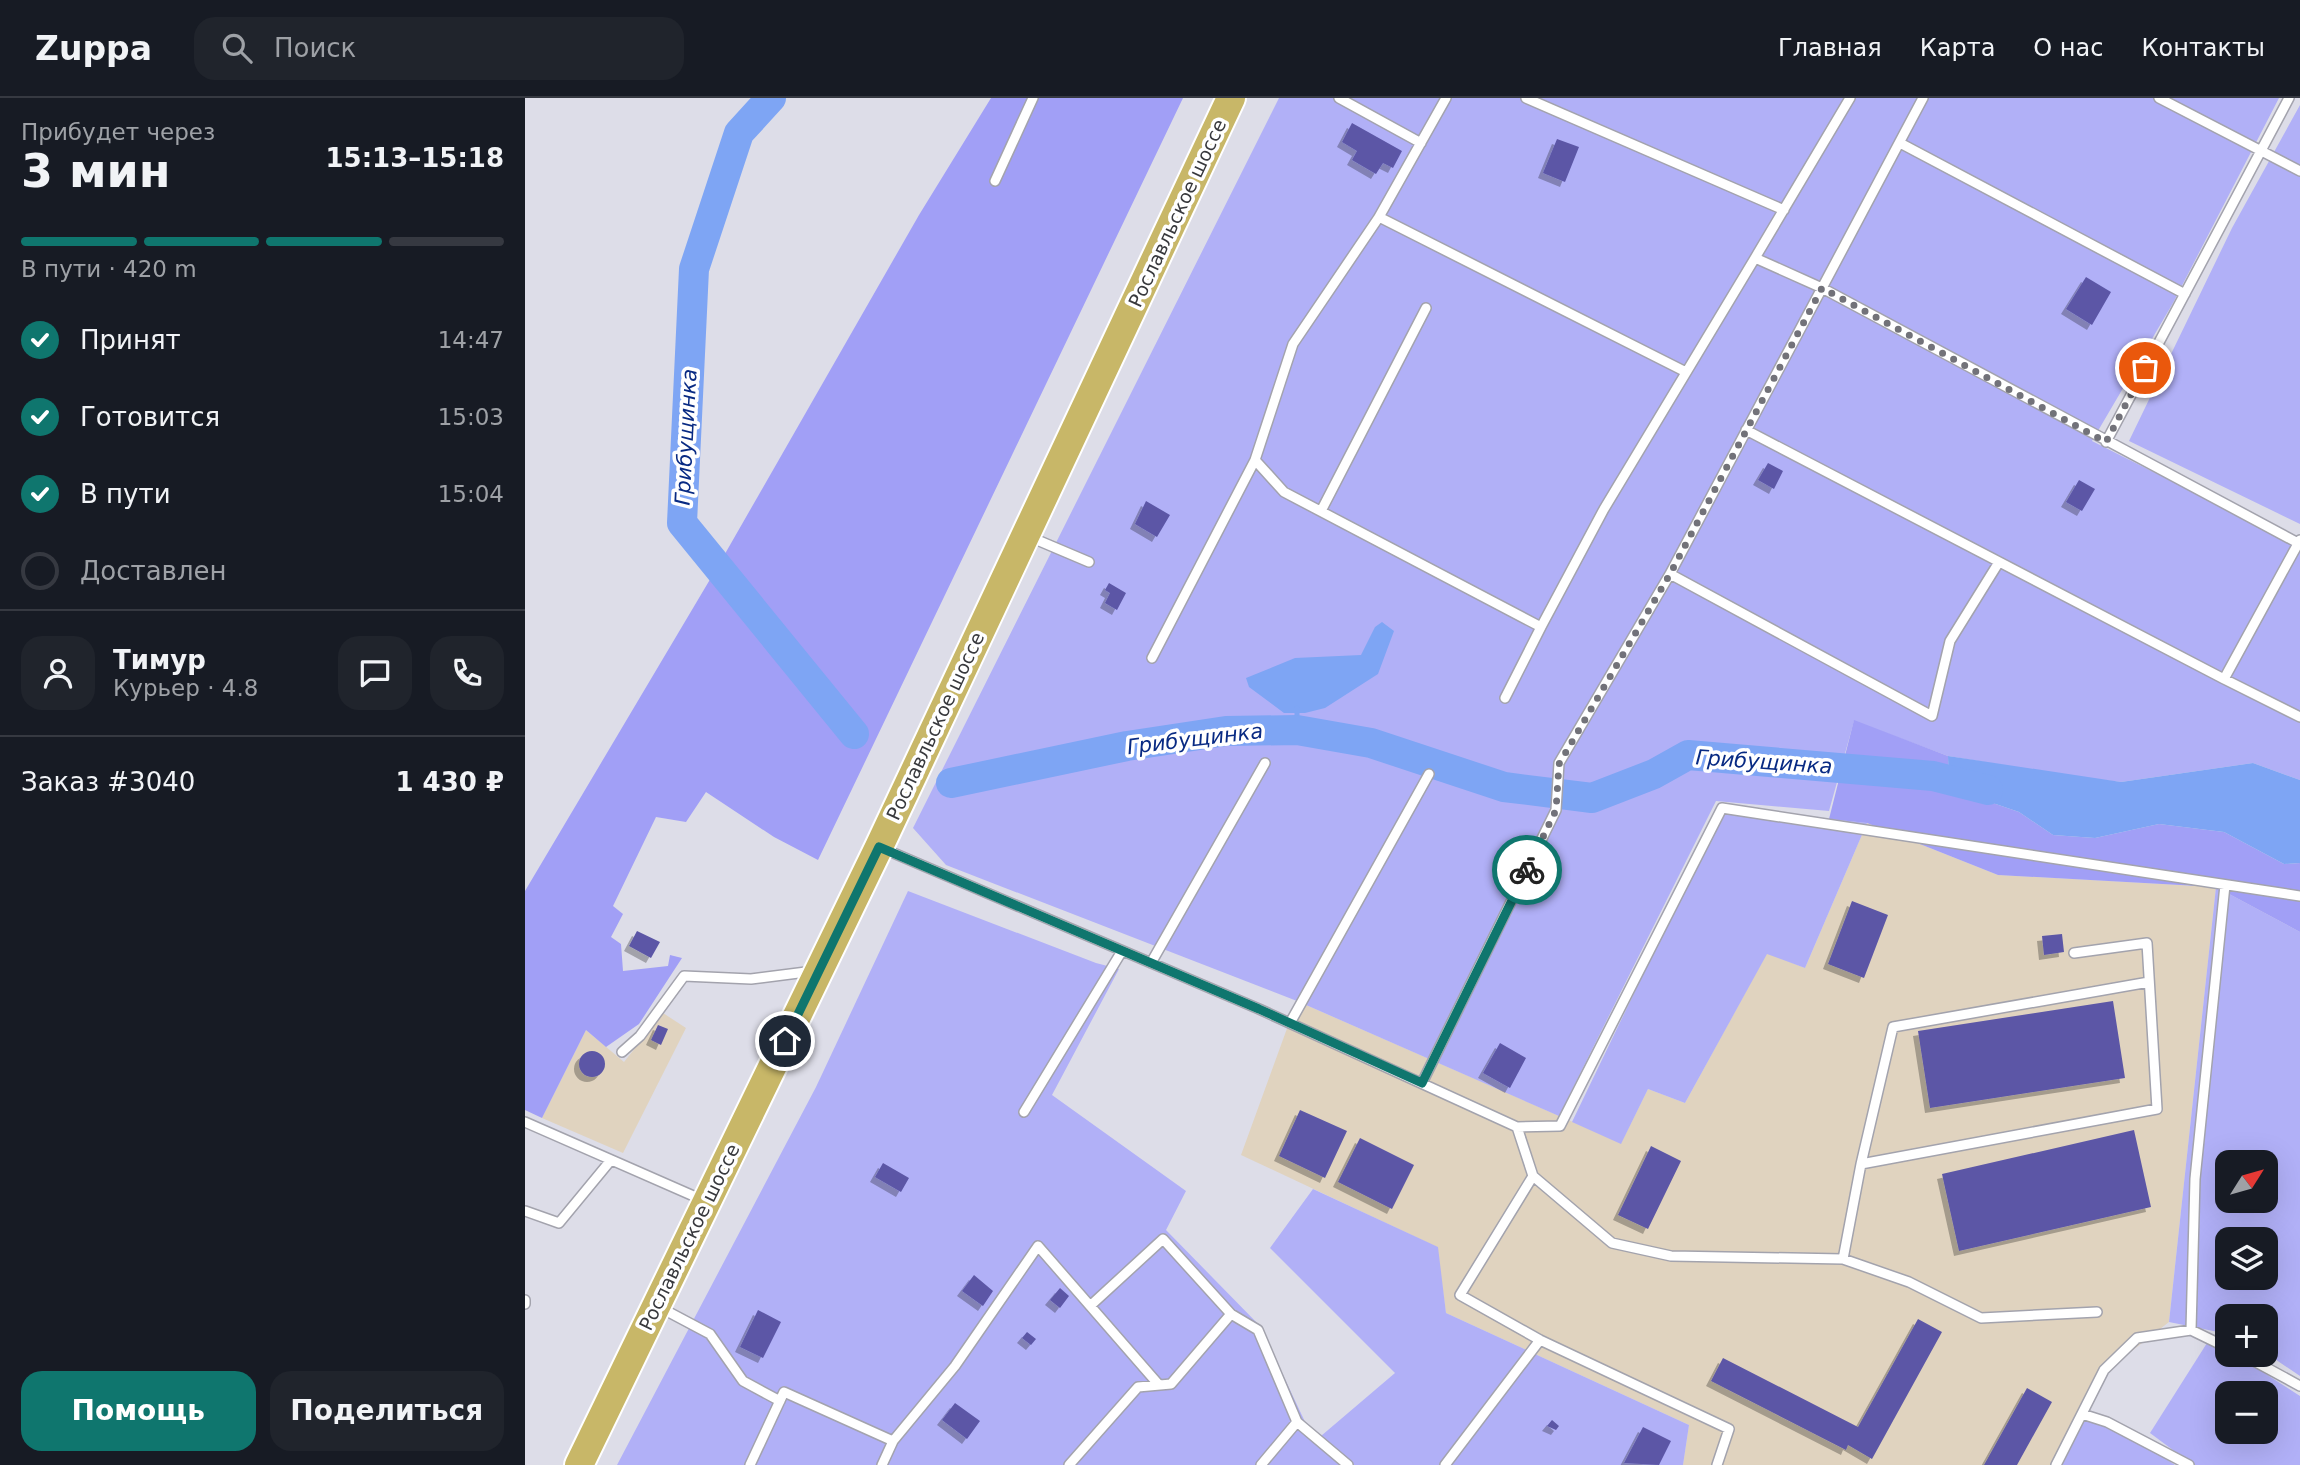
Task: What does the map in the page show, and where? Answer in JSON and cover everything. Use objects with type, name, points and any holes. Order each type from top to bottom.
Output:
[{"type":"main road","name":"Рославльское шоссе","points":[[579,1465],[879,847],[1231,98]]},
{"type":"lane","points":[[995,181],[1033,98]]},
{"type":"lane","points":[[1339,98],[1421,143]]},
{"type":"lane","points":[[1152,658],[1255,460],[1293,344],[1379,217],[1446,98]]},
{"type":"lane","points":[[1526,98],[1784,209]]},
{"type":"lane","points":[[1505,698],[1604,509],[1850,98]]},
{"type":"lane","points":[[1422,1083],[1556,810],[1559,764],[1670,574],[1923,98]]},
{"type":"lane","points":[[2159,98],[2300,171]]},
{"type":"lane","points":[[2106,442],[2289,98]]},
{"type":"lane","points":[[1900,143],[2185,295]]},
{"type":"lane","points":[[1379,217],[1686,372]]},
{"type":"lane","points":[[1755,258],[1822,288],[2106,442],[2299,542],[2224,679]]},
{"type":"lane","points":[[1321,511],[1426,308]]},
{"type":"lane","points":[[1747,430],[2300,718]]},
{"type":"lane","points":[[1255,460],[1284,492],[1541,626]]},
{"type":"lane","points":[[1025,535],[1089,562]]},
{"type":"lane","points":[[1670,574],[1932,716],[1950,641],[1999,562]]},
{"type":"lane","points":[[1151,963],[1265,763]]},
{"type":"lane","points":[[1290,1023],[1429,774]]},
{"type":"lane","points":[[879,847],[1290,1023],[1517,1127],[1560,1126],[1722,808],[2300,896]]},
{"type":"lane","points":[[2191,1330],[2195,1179],[2225,884]]},
{"type":"lane","points":[[1861,1164],[2157,1109],[2147,943],[2074,953]]},
{"type":"lane","points":[[1024,1112],[1122,951]]},
{"type":"lane","points":[[622,1052],[655,1018],[684,976],[751,979],[819,970]]},
{"type":"lane","points":[[1843,1259],[1861,1164],[1893,1027],[2149,982]]},
{"type":"lane","points":[[525,1122],[707,1201]]},
{"type":"lane","points":[[1517,1127],[1533,1176],[1612,1243],[1671,1256],[1843,1259],[1909,1282],[1981,1318],[2097,1312]]},
{"type":"lane","points":[[525,1212],[559,1223],[611,1160]]},
{"type":"lane","points":[[1533,1176],[1460,1296],[1540,1340],[1729,1429],[1717,1465]]},
{"type":"lane","points":[[1090,1306],[1163,1239],[1231,1314],[1258,1331],[1297,1422],[1348,1465]]},
{"type":"lane","points":[[882,1465],[893,1441],[955,1366],[1038,1246],[1159,1385]]},
{"type":"lane","points":[[656,1305],[710,1334],[743,1381],[780,1401]]},
{"type":"lane","points":[[1069,1465],[1138,1387],[1171,1384],[1231,1314]]},
{"type":"lane","points":[[2056,1465],[2104,1370],[2137,1338],[2191,1330],[2215,1342]]},
{"type":"lane","points":[[1445,1465],[1540,1340]]},
{"type":"lane","points":[[2265,1367],[2300,1386]]},
{"type":"lane","points":[[750,1465],[784,1392],[893,1441]]},
{"type":"lane","points":[[2082,1414],[2107,1422],[2189,1465]]},
{"type":"lane","points":[[1261,1465],[1297,1422]]},
{"type":"shaded area","points":[[991,98],[1183,98],[818,860],[774,837],[706,792],[686,822],[656,817],[613,906],[623,914],[611,937],[621,944],[623,971],[668,966],[670,955],[682,958],[639,1024],[606,1047],[586,1030],[542,1118],[525,1110],[525,891],[718,566],[919,215]]},
{"type":"shaded area","points":[[1279,98],[2279,98],[2173,303],[2092,441],[2300,546],[2300,780],[2253,763],[2121,782],[2074,777],[1948,756],[1854,721],[1829,811],[1716,801],[1559,1116],[1297,1001],[946,865],[913,828]]},
{"type":"shaded area","points":[[2300,105],[2300,524],[2129,441],[2232,228]]},
{"type":"shaded area","points":[[1382,622],[1394,631],[1378,674],[1325,708],[1305,713],[1284,713],[1249,687],[1246,678],[1295,658],[1361,655],[1375,627]]},
{"type":"shaded area","points":[[1854,720],[1948,756],[1949,788],[2019,812],[2053,835],[2095,838],[2159,824],[2224,832],[2284,864],[2300,863],[2300,932],[2216,887],[1998,875],[1867,823],[1829,819]]},
{"type":"shaded area","points":[[1948,756],[2121,782],[2253,763],[2300,780],[2300,863],[2284,864],[2224,832],[2159,824],[2095,838],[2053,835],[2019,812],[1949,788]]},
{"type":"shaded area","points":[[1726,813],[1803,816],[1867,823],[1805,968],[1767,954],[1685,1103],[1648,1089],[1621,1144],[1572,1122],[1692,873]]},
{"type":"shaded area","points":[[1867,823],[1998,875],[2216,887],[2169,1322],[2110,1368],[2057,1465],[1683,1465],[1689,1425],[1446,1313],[1437,1247],[1241,1155],[1297,1001],[1621,1143],[1648,1089],[1685,1103],[1767,953],[1805,968]]},
{"type":"shaded area","points":[[2216,887],[2300,932],[2300,1376],[2278,1361],[2278,1304],[2215,1304],[2215,1331],[2169,1322]]},
{"type":"shaded area","points":[[908,891],[1096,963],[1119,969],[1052,1095],[1186,1191],[1166,1230],[1260,1326],[1306,1424],[1321,1436],[1395,1373],[1270,1248],[1313,1189],[1438,1247],[1446,1313],[1689,1425],[1683,1465],[617,1465],[816,1087]]},
{"type":"shaded area","points":[[663,1013],[686,1028],[623,1153],[542,1118],[586,1030],[624,1062]]},
{"type":"shaded area","points":[[2207,1343],[2215,1347],[2215,1367],[2255,1367],[2277,1381],[2215,1381],[2215,1444],[2278,1444],[2278,1382],[2300,1396],[2300,1465],[2193,1465],[2150,1433]]},
{"type":"shaded area","points":[[2085,1415],[2144,1444],[2175,1465],[2057,1465]]},
{"type":"building","points":[[1352,123],[1402,151],[1393,168],[1383,163],[1376,174],[1352,160],[1357,151],[1342,142]]},
{"type":"building","points":[[1557,139],[1579,147],[1565,182],[1543,173]]},
{"type":"building","points":[[2086,277],[2111,292],[2092,325],[2066,309]]},
{"type":"building","points":[[1768,463],[1783,471],[1774,489],[1758,480]]},
{"type":"building","points":[[2079,480],[2095,489],[2082,511],[2066,502]]},
{"type":"building","points":[[1146,501],[1170,515],[1157,537],[1135,524]]},
{"type":"building","points":[[1109,583],[1126,593],[1117,610],[1105,603],[1110,593],[1105,590]]},
{"type":"building","points":[[1852,901],[1888,915],[1864,978],[1828,964]]},
{"type":"building","points":[[637,931],[660,942],[651,958],[629,946]]},
{"type":"building","points":[[2062,934],[2064,952],[2044,955],[2042,936]]},
{"type":"building","points":[[2113,1001],[2125,1078],[1930,1108],[1918,1031]]},
{"type":"building","points":[[658,1025],[668,1029],[661,1045],[651,1040]]},
{"type":"building","points":[[1500,1043],[1526,1058],[1510,1088],[1483,1073]]},
{"type":"building","points":[[592,1051],[601,1055],[605,1064],[601,1073],[592,1077],[583,1073],[579,1064],[583,1055]]},
{"type":"building","points":[[1300,1110],[1347,1131],[1325,1178],[1279,1156]]},
{"type":"building","points":[[2134,1130],[2151,1207],[1959,1251],[1942,1174]]},
{"type":"building","points":[[1360,1138],[1414,1165],[1392,1209],[1338,1182]]},
{"type":"building","points":[[1651,1146],[1681,1161],[1648,1229],[1618,1215]]},
{"type":"building","points":[[883,1163],[909,1178],[901,1192],[875,1177]]},
{"type":"building","points":[[974,1275],[993,1291],[983,1306],[962,1291]]},
{"type":"building","points":[[1060,1288],[1069,1296],[1060,1308],[1050,1300]]},
{"type":"building","points":[[758,1310],[781,1322],[763,1358],[740,1347]]},
{"type":"building","points":[[1918,1319],[1942,1332],[1872,1459],[1848,1445],[1846,1450],[1711,1381],[1723,1358],[1858,1427]]},
{"type":"building","points":[[1027,1332],[1036,1339],[1031,1345],[1022,1338]]},
{"type":"building","points":[[2027,1388],[2052,1402],[2017,1465],[1984,1465]]},
{"type":"building","points":[[955,1403],[980,1421],[967,1439],[942,1420]]},
{"type":"building","points":[[1552,1420],[1559,1426],[1556,1430],[1547,1426]]},
{"type":"building","points":[[1643,1427],[1671,1441],[1659,1465],[1624,1463]]},
{"type":"waterway","name":"Грибущинка","points":[[771,98],[739,133],[694,269],[682,523],[854,734]]},
{"type":"waterway","points":[[1297,708],[1297,730]]},
{"type":"waterway","name":"Грибущинка","points":[[951,783],[1127,746],[1226,731],[1297,730],[1371,743],[1504,787],[1592,798],[1654,774],[1688,755],[1933,776],[1988,790]]},
{"type":"way so far","points":[[1527,870],[1556,810],[1559,764],[1670,574],[1822,288],[2106,442],[2145,368]]},
{"type":"route","points":[[785,1041],[879,847],[1259,1009],[1422,1083],[1527,870]]}]
